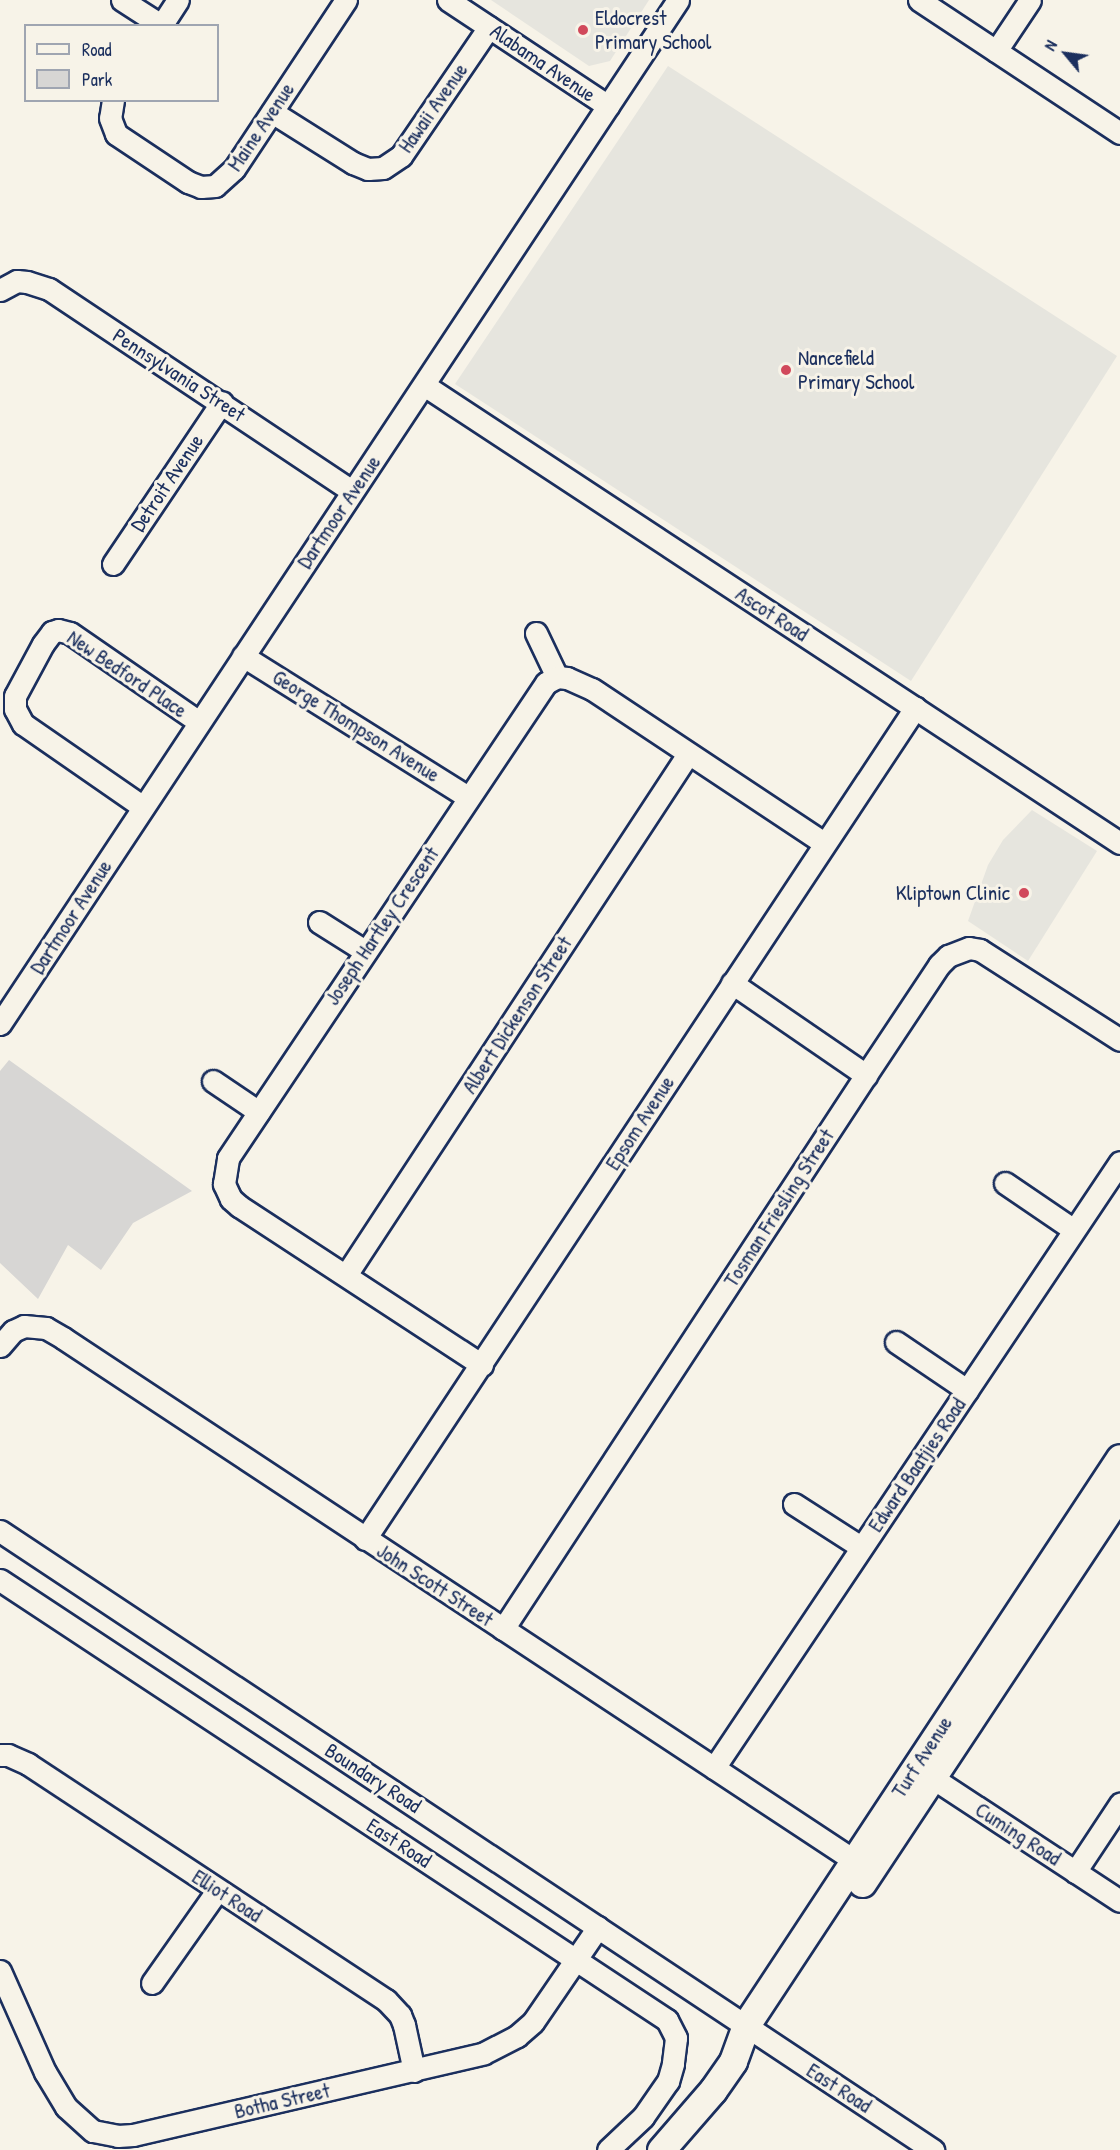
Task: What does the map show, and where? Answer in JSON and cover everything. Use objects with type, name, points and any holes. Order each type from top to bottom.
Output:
[{"type":"main road","name":"Turf Avenue","points":[[661,2150],[680,2131],[733,2061],[924,1772],[1120,1458]]},
{"type":"main road","name":"Turf Avenue","points":[[924,1772],[1120,1493]]},
{"type":"street","points":[[122,0],[159,24]]},
{"type":"street","points":[[162,24],[178,0]]},
{"type":"street","name":"Maine Avenue","points":[[113,102],[110,118],[116,134],[188,182],[201,187],[222,182],[272,112],[346,0]]},
{"type":"street","name":"Alabama Avenue","points":[[448,0],[608,106]]},
{"type":"street","name":"Dartmoor Avenue","points":[[0,1024],[678,0]]},
{"type":"street","points":[[919,0],[996,51],[1117,125]]},
{"type":"street","points":[[996,51],[1030,0]]},
{"type":"street","name":"Hawaii Avenue","points":[[272,112],[353,163],[368,169],[383,168],[401,156],[489,27]]},
{"type":"street","name":"Pennsylvania Street","points":[[0,290],[17,281],[49,290],[222,402],[352,491]]},
{"type":"street","name":"Ascot Road","points":[[424,385],[1120,843]]},
{"type":"street","name":"Detroit Avenue","points":[[113,564],[222,402]]},
{"type":"street","name":"New Bedford Place","points":[[143,807],[31,731],[18,717],[15,709],[15,696],[43,644],[52,632],[58,630],[70,633],[199,722]]},
{"type":"street","points":[[536,633],[557,677],[567,678],[592,688],[824,843]]},
{"type":"street","name":"George Thompson Avenue","points":[[243,656],[468,797]]},
{"type":"street","name":"Joseph Hartley Crescent","points":[[482,1365],[239,1206],[227,1192],[224,1176],[228,1158],[537,693],[546,683],[557,677]]},
{"type":"street","name":"Epsom Avenue","points":[[365,1539],[915,708]]},
{"type":"street","name":"Albert Dickenson Street","points":[[346,1275],[688,754]]},
{"type":"street","points":[[319,922],[365,951]]},
{"type":"street","name":"Tosman Friesling Street","points":[[502,1629],[866,1075],[939,965],[948,956],[969,948],[995,958],[1120,1041]]},
{"type":"street","points":[[732,983],[866,1075]]},
{"type":"street","points":[[213,1081],[259,1112]]},
{"type":"street","name":"Edward Baatjies Road","points":[[714,1768],[1120,1162]]},
{"type":"street","points":[[1005,1183],[1074,1230]]},
{"type":"street","name":"John Scott Street","points":[[0,1346],[13,1331],[24,1326],[33,1325],[46,1328],[862,1866]]},
{"type":"street","points":[[896,1342],[967,1390]]},
{"type":"street","points":[[794,1504],[861,1547]]},
{"type":"street","name":"Boundary Road","points":[[0,1531],[753,2030]]},
{"type":"street","name":"East Road","points":[[0,1580],[659,2014],[672,2028],[675,2037],[673,2064],[668,2081],[658,2098],[608,2150]]},
{"type":"street","name":"Elliot Road","points":[[0,1755],[13,1757],[28,1764],[217,1891],[369,1988],[393,2007],[404,2025],[414,2071]]},
{"type":"street","name":"Cuming Road","points":[[924,1772],[1120,1901]]},
{"type":"street","points":[[1075,1872],[1120,1804]]},
{"type":"street","points":[[152,1983],[217,1891]]},
{"type":"street","name":"Botha Street","points":[[0,1971],[55,2091],[80,2122],[106,2135],[133,2135],[484,2053],[517,2036],[544,2008],[598,1926]]},
{"type":"street","name":"East Road","points":[[753,2030],[933,2150]]},
{"type":"shaded area","name":"Eldocrest Primary School","points":[[491,0],[649,0],[610,61],[589,66]]},
{"type":"shaded area","name":"Nancefield Primary School","points":[[668,66],[1117,356],[911,681],[455,384]]},
{"type":"shaded area","name":"Kliptown Clinic","points":[[1032,810],[1097,851],[1028,961],[968,921],[988,865],[1003,840]]},
{"type":"green space","points":[[9,1060],[192,1191],[133,1223],[101,1270],[68,1245],[38,1299],[0,1263],[0,1071]]},
{"type":"place","name":"Eldocrest Primary School","points":[[583,30]]},
{"type":"place","name":"Nancefield Primary School","points":[[786,370]]},
{"type":"place","name":"Kliptown Clinic","points":[[1024,893]]}]
